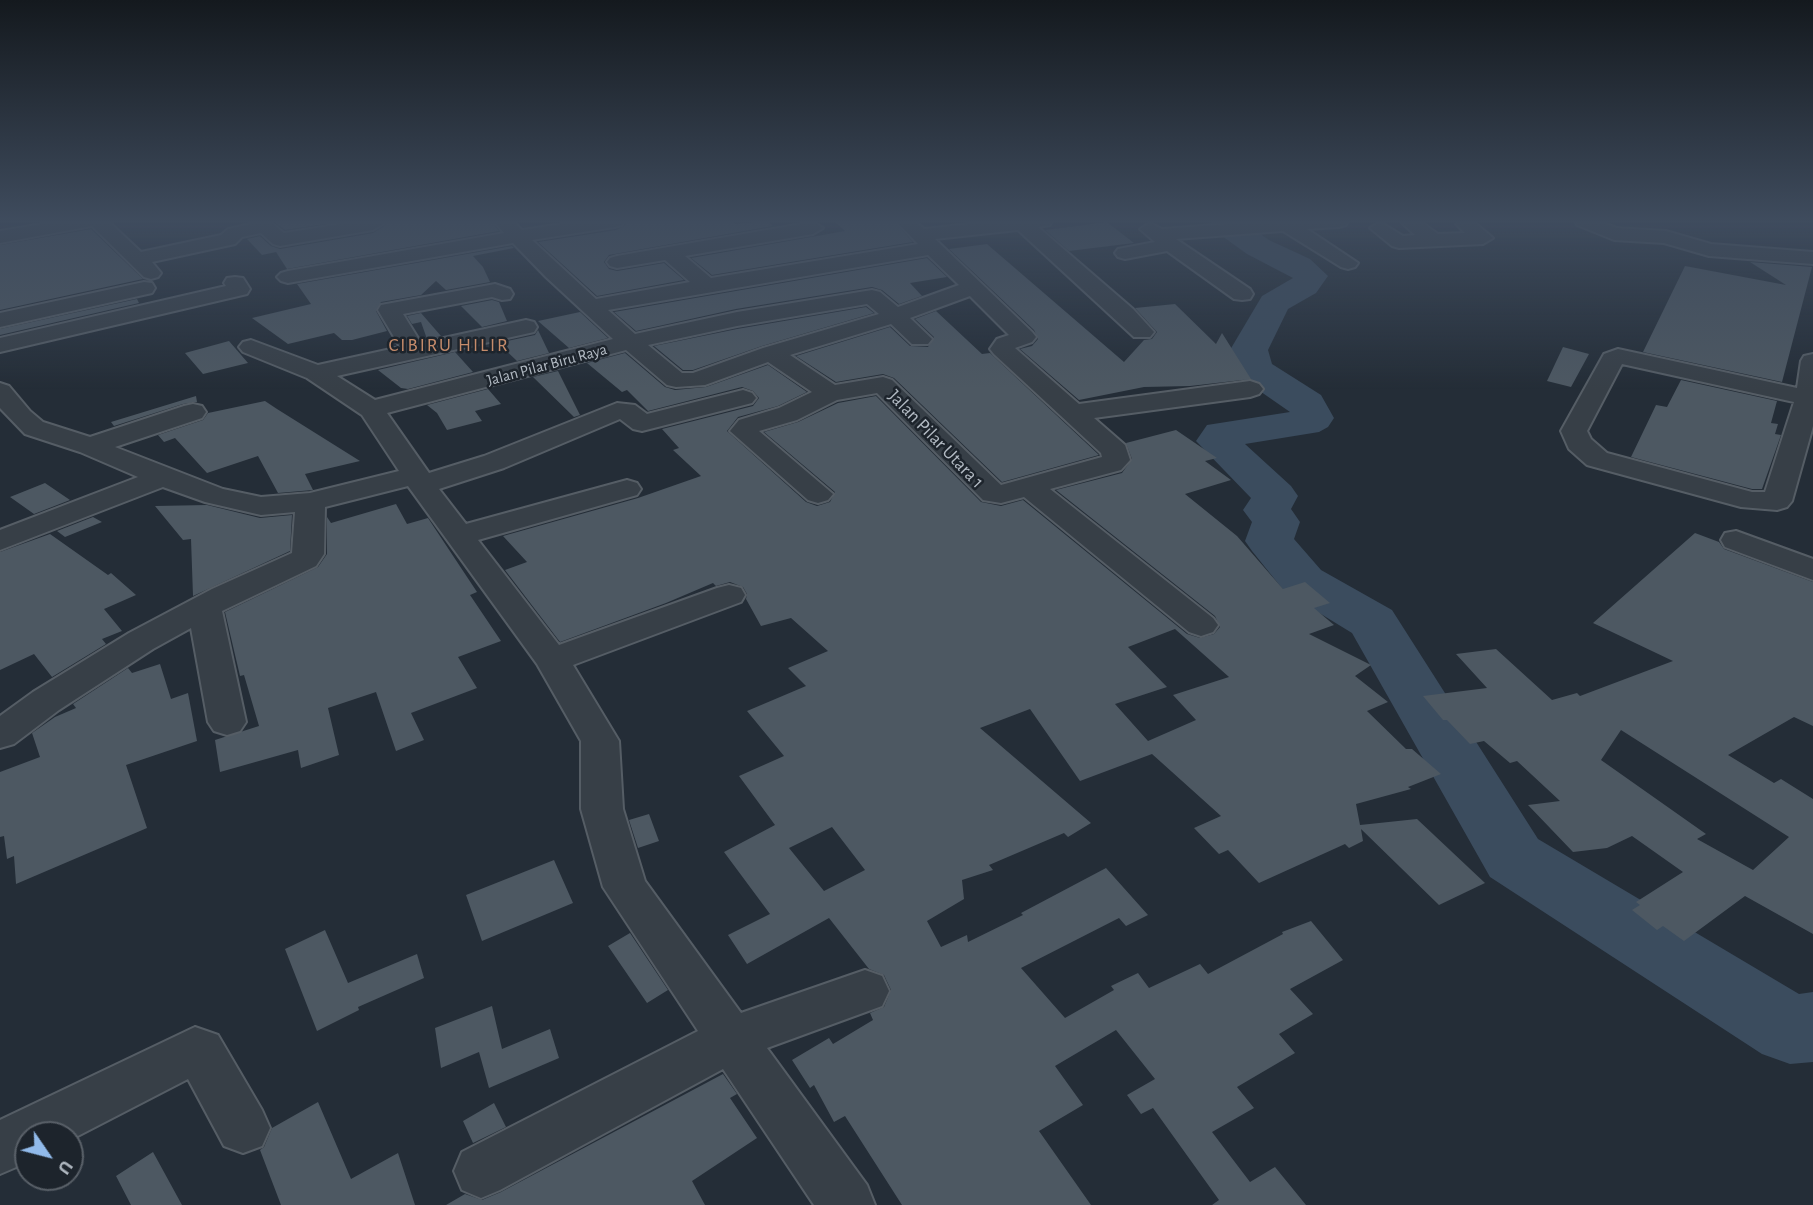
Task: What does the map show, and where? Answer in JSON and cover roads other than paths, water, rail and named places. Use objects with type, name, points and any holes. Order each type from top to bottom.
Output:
[{"type":"street","points":[[0,320],[149,282],[147,277]]},
{"type":"street","points":[[350,277],[355,285]]},
{"type":"street","points":[[414,351],[389,310],[437,277]]},
{"type":"street","points":[[456,277],[502,294]]},
{"type":"street","name":"Jalan Pilar Biru Raya","points":[[558,277],[630,342]]},
{"type":"street","points":[[697,277],[706,285]]},
{"type":"street","points":[[591,307],[738,277]]},
{"type":"street","points":[[965,277],[1024,337],[1005,344],[1002,349],[1073,414],[1250,389]]},
{"type":"street","points":[[1083,277],[1142,332]]},
{"type":"street","points":[[1217,277],[1242,294]]},
{"type":"street","points":[[0,345],[239,289],[235,283]]},
{"type":"street","points":[[630,342],[676,380],[696,380],[771,353],[895,316],[975,287]]},
{"type":"street","points":[[630,342],[737,319],[866,297],[877,298],[920,339]]},
{"type":"street","points":[[316,373],[526,327]]},
{"type":"street","name":"Jalan Pilar Biru Raya","points":[[371,409],[630,342]]},
{"type":"street","points":[[251,347],[316,373],[371,409],[408,461],[418,481],[552,660],[600,741],[602,810],[625,887],[847,1205]]},
{"type":"street","points":[[771,353],[830,393],[788,414],[748,426],[743,431],[818,494]]},
{"type":"street","points":[[1808,398],[1618,356],[1613,359],[1574,431],[1579,443],[1597,459],[1703,490],[1766,502],[1777,501],[1808,398],[1813,361]]},
{"type":"street","name":"Jalan Pilar Utara 1","points":[[830,393],[883,384],[988,492],[1001,494],[1111,464],[1116,460],[1115,451],[1073,414]]},
{"type":"street","points":[[3,400],[34,428],[246,505],[310,502],[418,481],[494,462],[617,411],[626,411],[642,423],[743,398]]},
{"type":"street","points":[[89,446],[193,412]]},
{"type":"street","points":[[0,541],[163,477]]},
{"type":"street","points":[[1028,486],[1200,625]]},
{"type":"street","points":[[459,536],[627,489]]},
{"type":"street","points":[[0,736],[46,701],[141,641],[204,607],[305,559],[308,554],[310,502]]},
{"type":"street","points":[[1736,540],[1813,570]]},
{"type":"street","points":[[552,660],[729,595]]},
{"type":"street","points":[[204,607],[226,722]]},
{"type":"street","points":[[481,1171],[731,1039],[865,991]]},
{"type":"street","points":[[0,1148],[195,1051],[200,1051],[243,1128]]},
{"type":"waterway","points":[[1310,277],[1304,286],[1274,303],[1249,350],[1255,370],[1307,404],[1313,418],[1304,423],[1222,434],[1217,441],[1275,496],[1267,510],[1276,522],[1269,541],[1303,581],[1373,622],[1514,858],[1790,1029],[1813,1027]]},
{"type":"district","name":"CIBIRU HILIR","points":[[449,345]]}]
